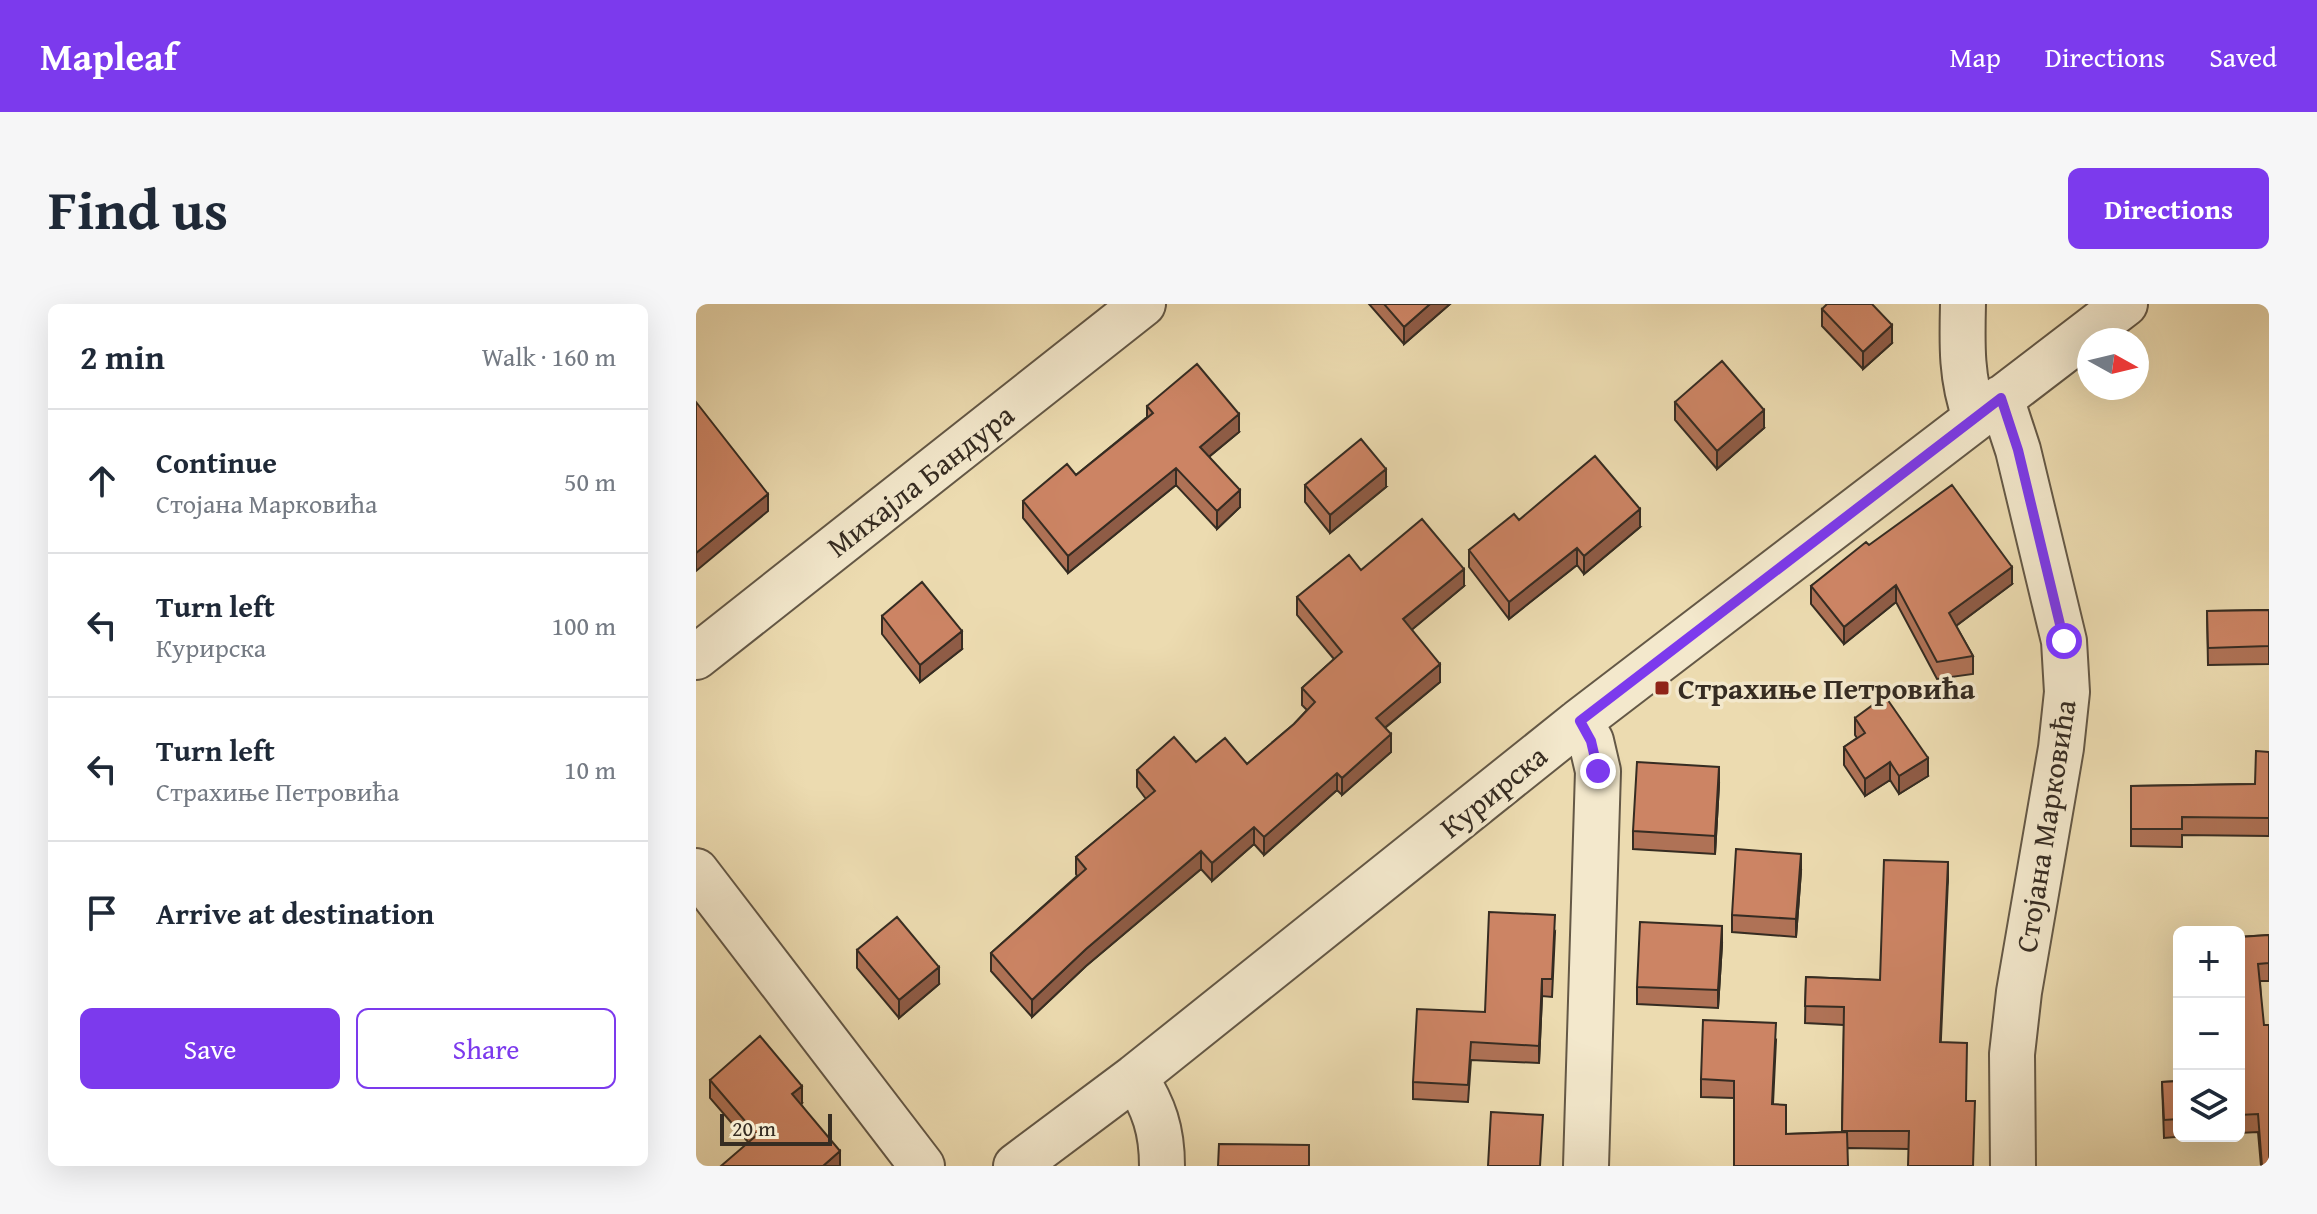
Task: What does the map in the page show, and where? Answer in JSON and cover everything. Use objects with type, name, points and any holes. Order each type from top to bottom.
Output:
[{"type":"street","name":"Михајла Бандура","points":[[696,657],[1143,304]]},
{"type":"street","name":"Стојана Марковића","points":[[1963,304],[1965,390],[1988,407],[2018,450],[2064,641],[2067,692],[2061,748],[2019,992],[2012,1054],[2013,1166]]},
{"type":"street","name":"Курирска","points":[[1016,1166],[1135,1077],[1580,721],[2125,304]]},
{"type":"street","points":[[1580,721],[1591,741],[1598,771],[1586,1166]]},
{"type":"street","points":[[696,871],[922,1166]]},
{"type":"street","points":[[1135,1077],[1153,1105],[1159,1124],[1162,1166]]},
{"type":"building","points":[[1384,304],[1430,304],[1404,327]]},
{"type":"building","points":[[1827,304],[1872,304],[1892,325],[1863,352],[1822,309]]},
{"type":"building","points":[[1722,361],[1764,410],[1717,451],[1675,402]]},
{"type":"building","points":[[1197,364],[1239,414],[1200,447],[1240,490],[1217,511],[1176,468],[1068,556],[1023,501],[1067,464],[1076,475],[1153,413],[1147,406]]},
{"type":"building","points":[[696,402],[768,494],[696,553]]},
{"type":"building","points":[[1361,439],[1386,469],[1330,515],[1305,485]]},
{"type":"building","points":[[1595,456],[1640,509],[1584,556],[1577,548],[1509,602],[1469,550],[1514,514],[1519,520]]},
{"type":"building","points":[[1952,485],[2012,567],[1949,613],[1973,656],[1937,662],[1896,585],[1844,627],[1811,586],[1866,542],[1869,545]]},
{"type":"building","points":[[1422,519],[1464,569],[1403,619],[1440,664],[1376,718],[1391,734],[1342,778],[1337,773],[1264,837],[1254,827],[1212,863],[1201,851],[1086,949],[1032,1000],[991,953],[1086,869],[1076,857],[1155,791],[1137,770],[1174,737],[1196,762],[1225,738],[1247,764],[1294,724],[1315,702],[1302,688],[1342,652],[1297,597],[1349,555],[1361,570]]},
{"type":"building","points":[[922,582],[962,631],[920,665],[882,616]]},
{"type":"building","points":[[2269,610],[2269,646],[2208,648],[2207,611]]},
{"type":"building","points":[[1885,696],[1928,758],[1899,776],[1890,762],[1865,779],[1844,747],[1865,733],[1855,718]]},
{"type":"building","points":[[2256,751],[2269,752],[2269,818],[2182,817],[2182,829],[2131,829],[2131,786],[2255,784]]},
{"type":"building","points":[[1637,762],[1719,767],[1715,836],[1633,831]]},
{"type":"building","points":[[1736,849],[1801,854],[1796,919],[1732,915]]},
{"type":"building","points":[[1884,860],[1948,862],[1940,1042],[1967,1043],[1966,1101],[1975,1101],[1973,1166],[1908,1166],[1909,1131],[1842,1131],[1844,1007],[1805,1006],[1806,977],[1880,980]]},
{"type":"building","points":[[1489,912],[1555,915],[1552,979],[1542,979],[1539,1046],[1471,1042],[1468,1085],[1413,1082],[1417,1009],[1485,1012]]},
{"type":"building","points":[[897,917],[939,967],[899,1000],[857,950]]},
{"type":"building","points":[[1640,922],[1722,926],[1718,990],[1637,987]]},
{"type":"building","points":[[2269,935],[2269,963],[2258,964],[2264,1025],[2269,1025],[2269,1166],[2262,1166],[2258,1114],[2245,1115],[2245,937]]},
{"type":"building","points":[[1703,1020],[1776,1023],[1772,1104],[1786,1105],[1786,1134],[1847,1132],[1848,1166],[1734,1166],[1734,1081],[1701,1079]]},
{"type":"building","points":[[760,1036],[802,1086],[792,1094],[840,1151],[823,1166],[721,1166],[757,1135],[710,1080]]},
{"type":"building","points":[[2173,1081],[2173,1119],[2164,1120],[2162,1082]]},
{"type":"building","points":[[1491,1112],[1543,1115],[1540,1166],[1488,1166]]},
{"type":"building","points":[[1219,1144],[1309,1145],[1309,1166],[1218,1166]]},
{"type":"place","name":"Страхиње Петровића","points":[[1662,688]]},
{"type":"route","points":[[1598,771],[1591,741],[1580,721],[2001,398],[2018,450],[2064,641]]}]
